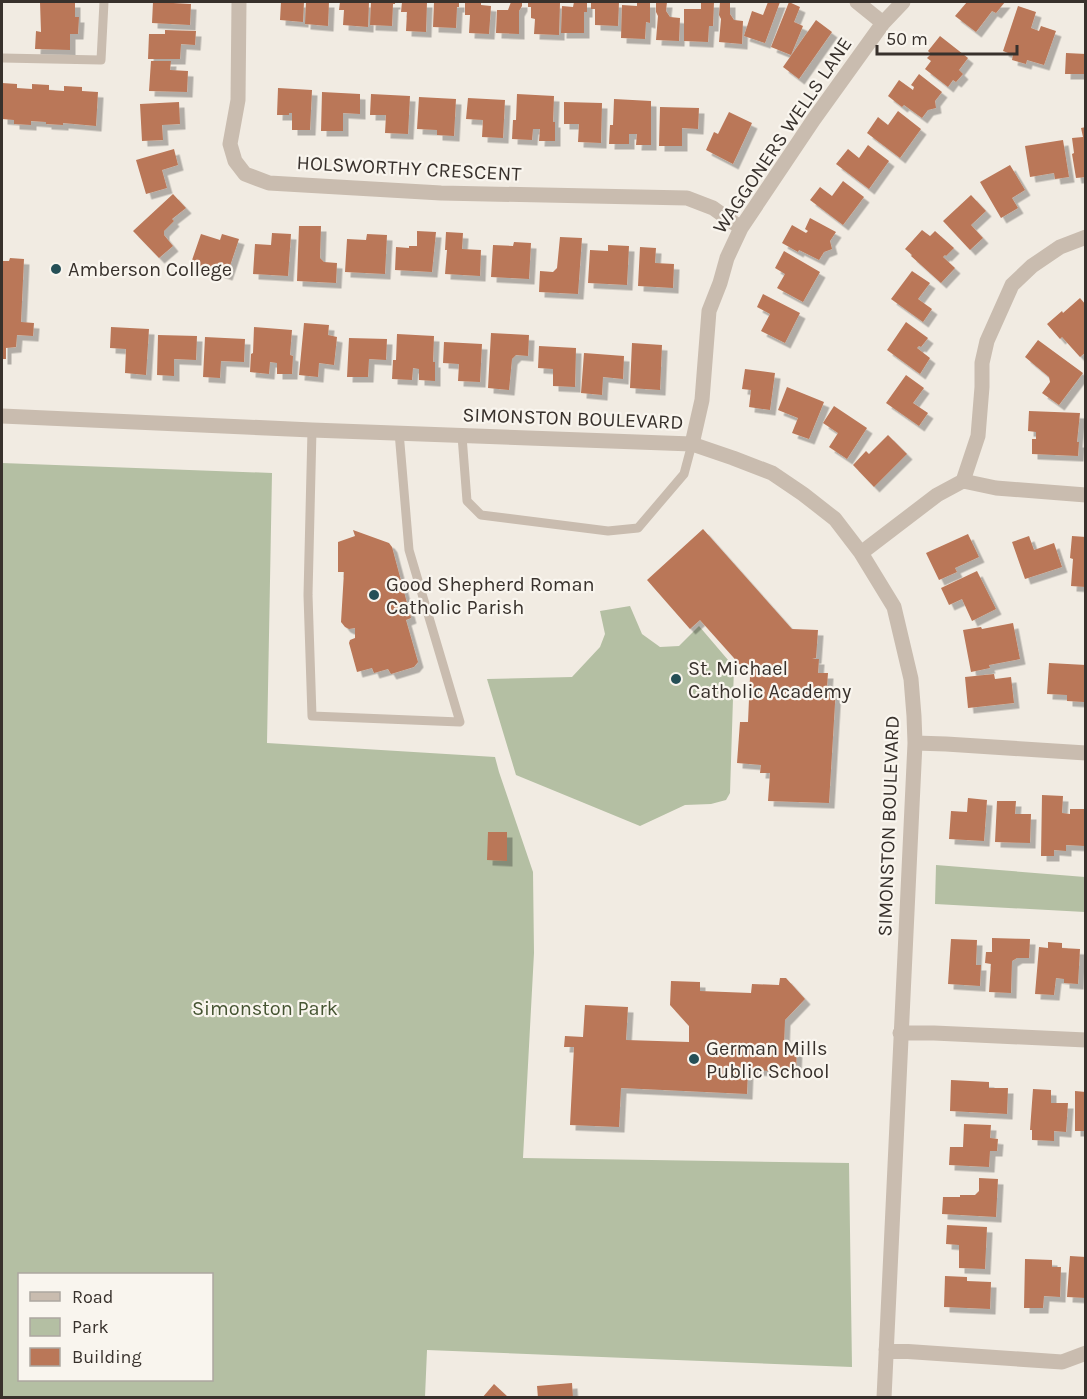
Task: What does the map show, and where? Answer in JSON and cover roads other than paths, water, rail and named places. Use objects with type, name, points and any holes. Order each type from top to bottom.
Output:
[{"type":"street","name":"HOLSWORTHY CRESCENT","points":[[238,2],[238,100],[230,144],[235,161],[245,174],[269,183],[430,192],[687,198],[713,208],[741,228]]},
{"type":"street","points":[[857,2],[884,23]]},
{"type":"street","name":"WAGGONERS WELLS LANE","points":[[692,444],[702,400],[709,311],[727,258],[741,228],[814,118],[884,23],[903,2]]},
{"type":"street","points":[[963,481],[978,436],[982,363],[987,341],[1012,285],[1032,266],[1060,247],[1086,237]]},
{"type":"street","name":"SIMONSTON BOULEVARD","points":[[2,416],[692,444],[772,473],[835,519],[861,553],[894,607],[911,679],[914,716],[915,743],[884,1398]]},
{"type":"street","points":[[861,553],[937,495],[963,481],[996,488],[1086,495]]},
{"type":"street","points":[[915,743],[1086,753]]},
{"type":"street","points":[[900,1033],[1086,1040]]},
{"type":"street","points":[[886,1350],[1062,1362],[1086,1353]]},
{"type":"lane","points":[[2,58],[101,60],[104,2]]},
{"type":"lane","points":[[312,430],[308,595],[312,716],[460,722],[408,550],[399,432]]},
{"type":"lane","points":[[462,436],[467,501],[481,515],[608,531],[638,528],[684,474],[692,444]]},
{"type":"place","name":"Amberson College","points":[[56,269]]},
{"type":"place","name":"Good Shepherd Roman Catholic Parish","points":[[374,595]]},
{"type":"place","name":"St. Michael Catholic Academy","points":[[676,679]]},
{"type":"place","name":"German Mills Public School","points":[[694,1059]]},
{"type":"park label","name":"Simonston Park","points":[[265,1008]]}]
